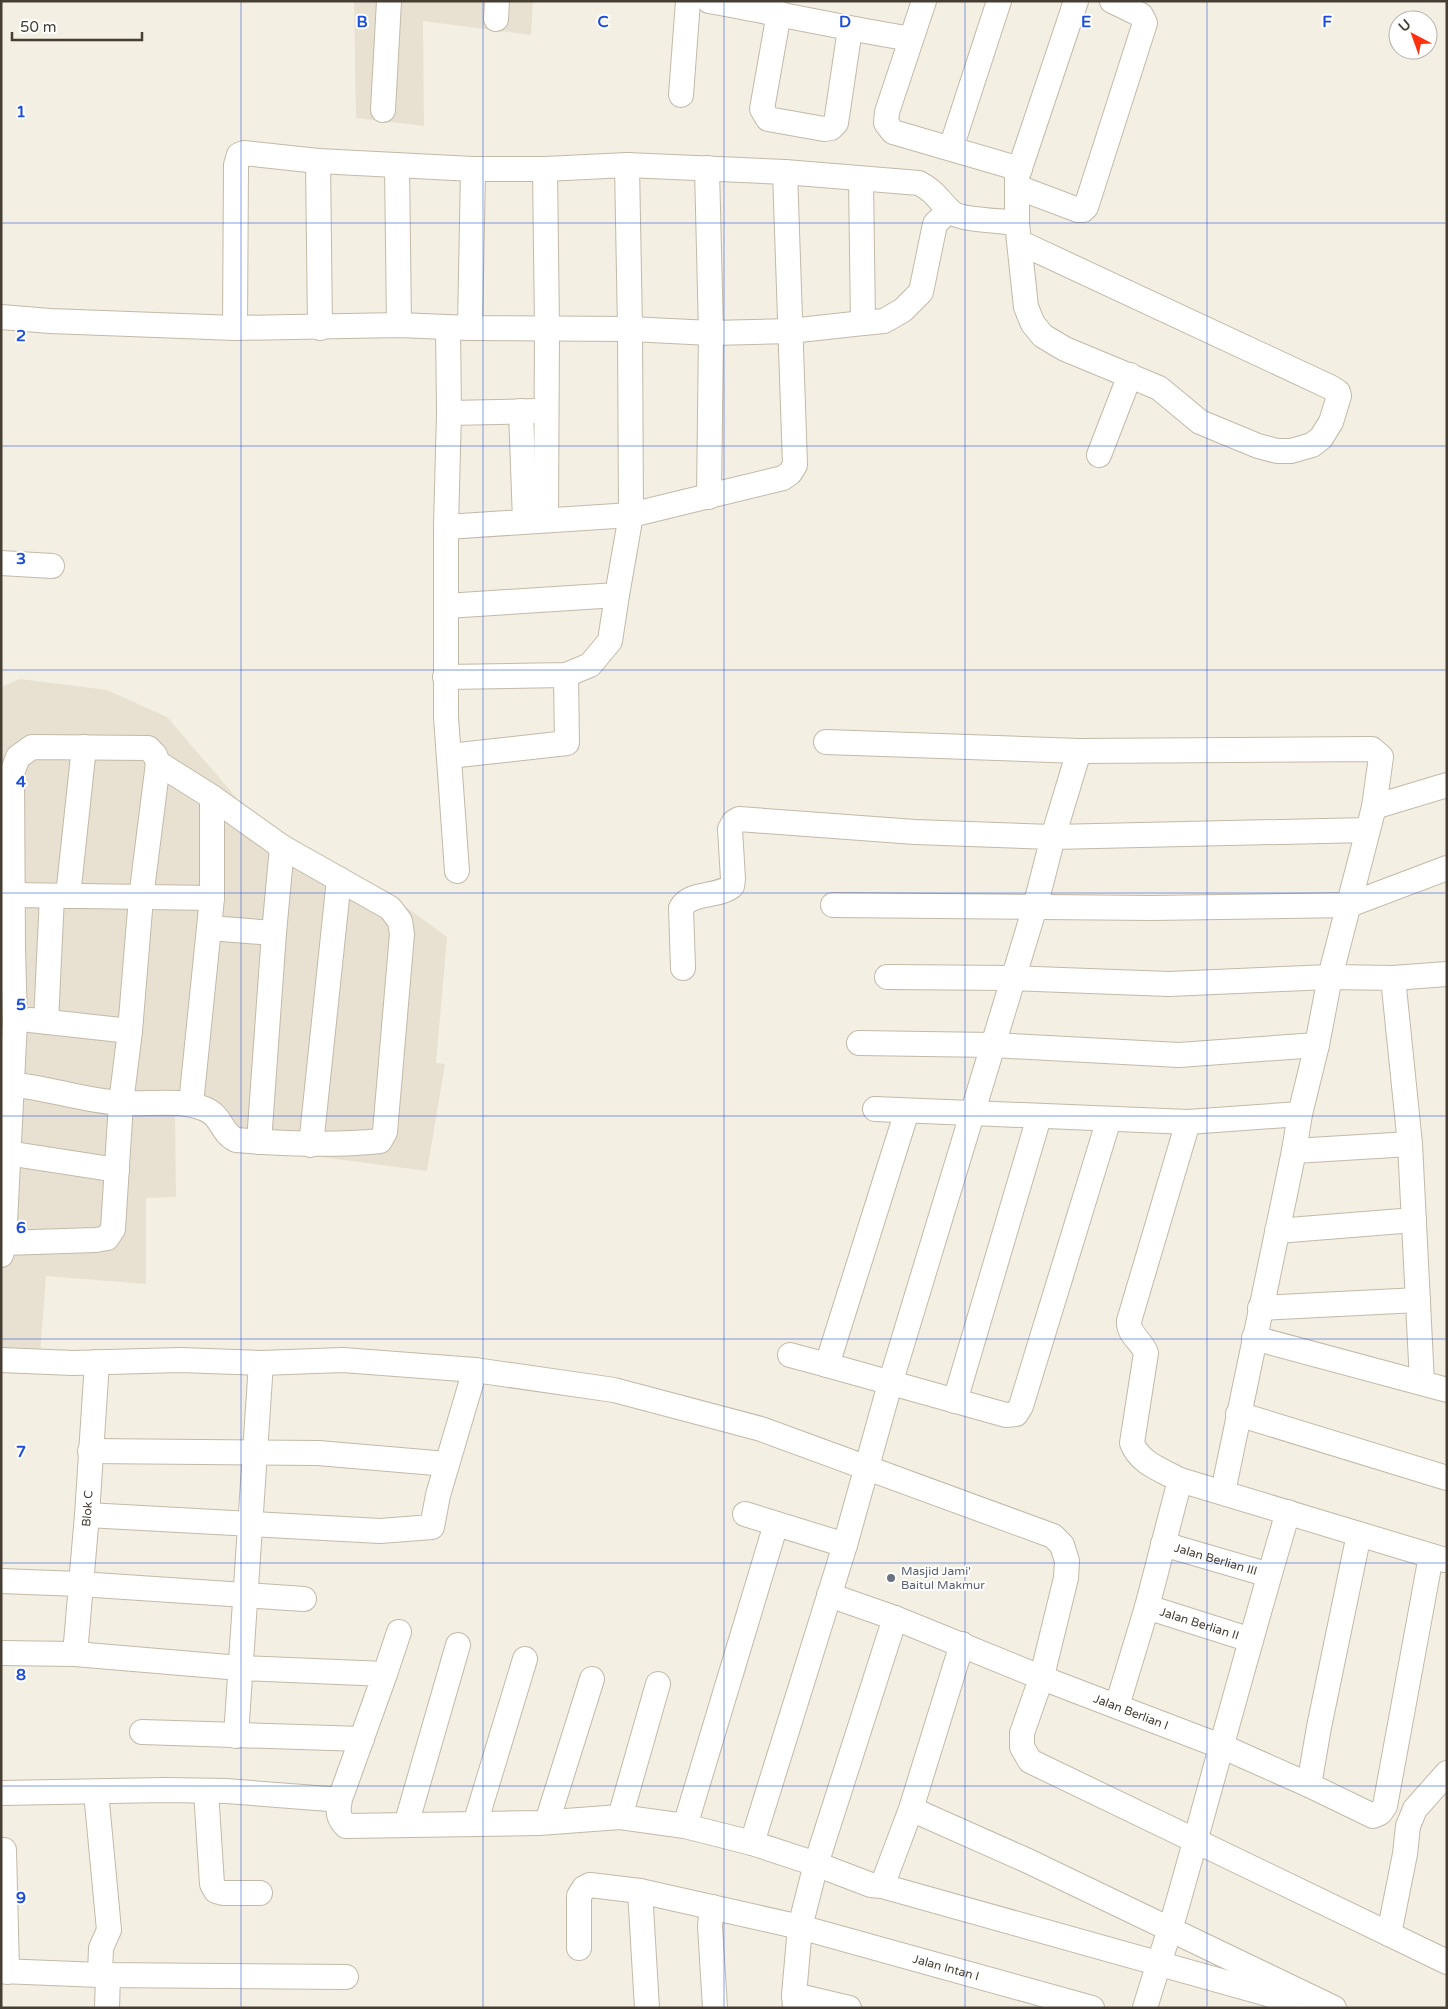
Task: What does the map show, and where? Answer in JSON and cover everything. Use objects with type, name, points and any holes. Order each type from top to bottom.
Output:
[{"type":"street","points":[[383,110],[389,1]]},
{"type":"street","points":[[680,95],[688,1]]},
{"type":"street","points":[[709,1],[911,39]]},
{"type":"street","points":[[924,1],[887,112],[886,123],[892,132],[951,148],[1019,178],[1078,210],[1083,210],[1086,207],[1145,23],[1140,15],[1112,1]]},
{"type":"street","points":[[951,148],[999,1]]},
{"type":"street","points":[[235,328],[237,159],[239,155],[244,153],[318,161],[474,169],[545,170],[627,165],[785,172],[919,183],[931,189],[951,212],[961,217],[1009,227],[1338,392],[1339,396],[1332,422],[1322,438],[1312,445],[1290,451],[1277,451],[1252,444],[1200,422],[1159,388],[1065,349],[1043,336],[1033,324],[1026,307],[1009,227],[1019,178],[1076,1]]},
{"type":"street","points":[[779,14],[762,109],[768,119],[824,129],[831,128],[836,123],[850,29]]},
{"type":"street","points":[[318,161],[320,328]]},
{"type":"street","points":[[397,165],[399,325]]},
{"type":"street","points":[[445,677],[566,675],[590,665],[610,641],[631,515],[627,165]]},
{"type":"street","points":[[707,168],[711,333],[709,497]]},
{"type":"street","points":[[457,872],[446,717],[446,527],[449,413],[474,169]]},
{"type":"street","points":[[535,520],[546,410],[548,329],[545,170]]},
{"type":"street","points":[[446,527],[631,515],[783,478],[790,473],[795,465],[785,172]]},
{"type":"street","points":[[861,179],[863,323]]},
{"type":"street","points":[[1,316],[235,328],[320,328],[399,325],[459,328],[630,329],[711,333],[790,331],[884,320],[903,310],[921,292],[935,224],[939,219],[951,212]]},
{"type":"street","points":[[1099,454],[1130,376]]},
{"type":"street","points":[[449,413],[546,410]]},
{"type":"street","points":[[521,411],[535,520]]},
{"type":"street","points":[[1,563],[52,566]]},
{"type":"street","points":[[446,606],[618,594]]},
{"type":"street","points":[[450,756],[567,743],[566,675]]},
{"type":"street","points":[[826,742],[1079,751],[1372,749],[1381,757],[1374,807],[1330,978],[1318,1046],[1300,1114],[1294,1151],[1223,1492]]},
{"type":"street","points":[[32,747],[148,748],[155,755],[158,763],[141,898],[130,1031],[121,1103],[113,1228],[107,1238],[3,1249],[7,1084],[11,1020],[7,948],[14,896],[12,773],[18,757],[32,747]]},
{"type":"street","points":[[46,1022],[60,896],[84,748]]},
{"type":"street","points":[[752,1843],[845,1544],[890,1384],[971,1112],[1035,907],[1053,837],[1079,751]]},
{"type":"street","points":[[7,1084],[121,1103],[191,1104],[207,1109],[218,1116],[228,1136],[236,1140],[311,1144],[380,1141],[385,1132],[401,944],[400,921],[390,908],[282,847],[158,763]]},
{"type":"street","points":[[1374,807],[1447,785]]},
{"type":"street","points":[[191,1104],[212,898],[212,798]]},
{"type":"street","points":[[683,968],[681,908],[685,901],[725,891],[732,886],[730,829],[734,822],[739,819],[915,832],[1053,837],[1367,830]]},
{"type":"street","points":[[259,1142],[282,847]]},
{"type":"street","points":[[833,905],[1152,908],[1349,905],[1447,868]]},
{"type":"street","points":[[311,1144],[339,879]]},
{"type":"street","points":[[14,896],[212,898]]},
{"type":"street","points":[[209,928],[274,933]]},
{"type":"street","points":[[887,976],[1012,978],[1169,984],[1330,978],[1393,978],[1447,974]]},
{"type":"street","points":[[1393,978],[1410,1144],[1422,1382]]},
{"type":"street","points":[[11,1020],[130,1031]]},
{"type":"street","points":[[859,1043],[992,1045],[1179,1055],[1318,1046]]},
{"type":"street","points":[[875,1109],[1188,1122],[1300,1114]]},
{"type":"street","points":[[827,1365],[907,1111]]},
{"type":"street","points":[[955,1401],[1039,1117]]},
{"type":"street","points":[[790,1356],[1006,1415],[1016,1414],[1021,1406],[1109,1119]]},
{"type":"street","points":[[1188,1122],[1128,1321],[1128,1328],[1144,1346],[1146,1353],[1132,1443],[1136,1453],[1143,1460],[1180,1480],[1439,1558]]},
{"type":"street","points":[[1294,1151],[1410,1144]]},
{"type":"street","points":[[5,1152],[117,1170]]},
{"type":"street","points":[[1277,1231],[1414,1220]]},
{"type":"street","points":[[1260,1308],[1418,1300]]},
{"type":"street","points":[[1254,1338],[1447,1390]]},
{"type":"street","points":[[1,1360],[97,1362],[180,1360],[261,1363],[343,1360],[475,1370],[614,1390],[762,1430],[1054,1536],[1062,1545],[1067,1561],[1066,1578],[1042,1676],[1022,1733],[1022,1747],[1030,1760],[1447,1962]]},
{"type":"street","name":"Blok C","points":[[75,1654],[87,1515],[97,1362]]},
{"type":"street","points":[[236,1736],[261,1363]]},
{"type":"street","points":[[87,1515],[380,1531],[432,1528],[438,1495],[475,1370]]},
{"type":"street","points":[[1238,1414],[1447,1478]]},
{"type":"street","points":[[90,1451],[318,1453],[447,1464]]},
{"type":"street","points":[[1117,1706],[1164,1544],[1180,1480]]},
{"type":"street","points":[[1145,2008],[1170,1928],[1220,1746],[1288,1512]]},
{"type":"street","points":[[745,1514],[845,1544]]},
{"type":"street","points":[[685,1826],[776,1524]]},
{"type":"street","points":[[1309,1785],[1319,1727],[1359,1534]]},
{"type":"street","name":"Jalan Berlian III","points":[[1164,1544],[1269,1575]]},
{"type":"street","name":"Jalan Berlian I","points":[[829,1595],[895,1618],[1220,1746],[1309,1785],[1373,1816],[1380,1813],[1385,1806],[1439,1558]]},
{"type":"street","points":[[1,1581],[80,1584],[304,1599]]},
{"type":"street","name":"Jalan Berlian II","points":[[1146,1607],[1251,1640]]},
{"type":"street","points":[[850,2008],[795,2001],[800,1928],[816,1864],[895,1618]]},
{"type":"street","points":[[399,1632],[340,1799],[338,1813],[340,1820],[346,1826],[547,1822],[620,1818],[685,1826],[752,1843],[816,1864],[870,1885],[882,1886],[1278,1997],[1306,1994]]},
{"type":"street","points":[[882,1886],[911,1809],[962,1644]]},
{"type":"street","points":[[406,1825],[458,1645]]},
{"type":"street","points":[[1,1653],[75,1654],[240,1668],[385,1674]]},
{"type":"street","points":[[475,1824],[525,1660]]},
{"type":"street","points":[[547,1822],[592,1679]]},
{"type":"street","points":[[620,1818],[658,1684]]},
{"type":"street","points":[[142,1732],[362,1739]]},
{"type":"street","points":[[1389,1934],[1408,1826],[1415,1809],[1447,1773]]},
{"type":"street","points":[[1,1793],[165,1790],[329,1799]]},
{"type":"street","points":[[206,1791],[212,1884],[216,1891],[223,1893],[260,1893]]},
{"type":"street","points":[[96,1792],[109,1930],[101,1948],[107,2008]]},
{"type":"street","points":[[911,1809],[1028,1861],[1334,2008]]},
{"type":"street","points":[[4,1850],[4,1972],[104,1975],[346,1977]]},
{"type":"street","name":"Jalan Intan I","points":[[579,1948],[579,1896],[584,1888],[590,1885],[640,1891],[800,1928],[1092,2008]]},
{"type":"street","points":[[640,1891],[647,2008]]},
{"type":"street","points":[[712,1907],[710,1926],[715,2008]]},
{"type":"shaded area","points":[[354,1],[533,1],[531,35],[423,21],[424,126],[356,118]]},
{"type":"shaded area","points":[[20,679],[107,690],[167,717],[259,824],[399,902],[447,937],[436,1063],[445,1064],[427,1171],[230,1145],[193,1117],[175,1115],[176,1197],[146,1198],[146,1284],[46,1276],[40,1355],[1,1351],[1,687]]},
{"type":"place","name":"Masjid Jami' Baitul Makmur","points":[[891,1578]]}]
